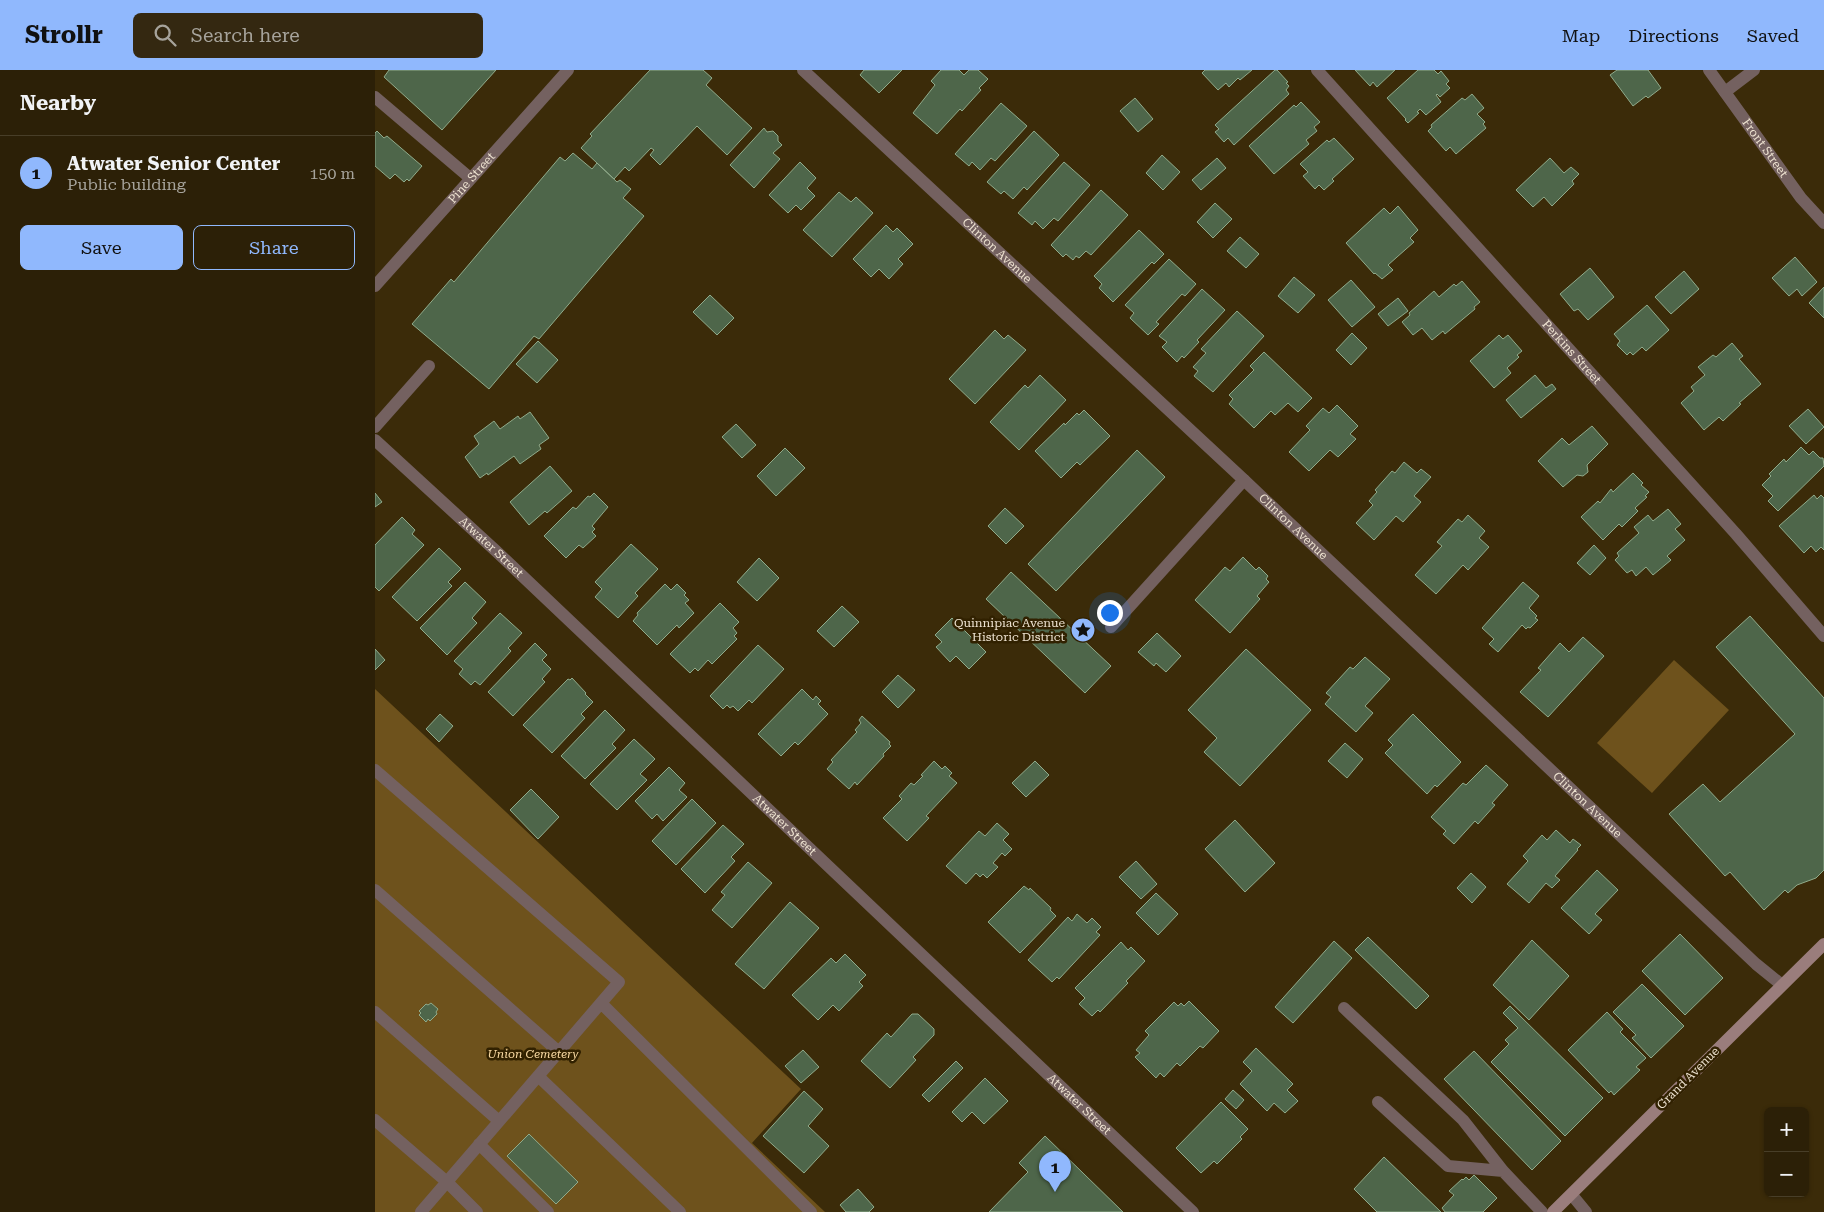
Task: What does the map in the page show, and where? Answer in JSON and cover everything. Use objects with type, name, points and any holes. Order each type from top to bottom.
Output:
[{"type":"main road","name":"Grand Avenue","points":[[1553,1212],[1824,944]]},
{"type":"street","name":"Pine Street","points":[[375,286],[469,178],[568,70]]},
{"type":"street","name":"Clinton Avenue","points":[[803,70],[1244,480],[1736,945],[1781,985]]},
{"type":"street","name":"Perkins Street","points":[[1317,70],[1729,527],[1824,636]]},
{"type":"street","name":"Front Street","points":[[1709,70],[1801,198],[1824,224]]},
{"type":"street","points":[[1725,92],[1754,70]]},
{"type":"street","points":[[375,98],[469,178]]},
{"type":"street","points":[[375,427],[429,366]]},
{"type":"street","name":"Atwater Street","points":[[375,440],[583,633],[1193,1212]]},
{"type":"street","points":[[1111,626],[1244,480]]},
{"type":"street","points":[[375,770],[619,982],[421,1212]]},
{"type":"street","points":[[375,890],[559,1052]]},
{"type":"street","points":[[601,1004],[811,1212]]},
{"type":"street","points":[[1344,1008],[1463,1120],[1503,1172],[1542,1212]]},
{"type":"street","points":[[375,1012],[499,1121]]},
{"type":"street","points":[[538,1076],[680,1212]]},
{"type":"street","points":[[1377,1102],[1448,1166],[1503,1172]]},
{"type":"street","points":[[375,1120],[447,1182],[477,1212]]},
{"type":"street","points":[[479,1144],[548,1212]]},
{"type":"street","points":[[1572,1195],[1586,1212]]},
{"type":"green space","points":[[1674,660],[1729,710],[1652,793],[1597,743]]},
{"type":"green space","name":"Union Cemetery","points":[[375,689],[801,1089],[752,1143],[825,1212],[375,1212]]},
{"type":"building","points":[[389,70],[496,70],[442,130],[384,77]]},
{"type":"building","points":[[650,70],[703,70],[712,78],[706,85],[752,128],[727,155],[697,126],[660,165],[650,155],[654,150],[651,148],[629,171],[625,167],[614,179],[581,148],[592,136],[590,134]]},
{"type":"building","points":[[864,70],[902,70],[879,93],[860,75]]},
{"type":"building","points":[[941,70],[959,70],[964,75],[969,70],[978,70],[988,79],[979,88],[981,90],[962,111],[960,109],[937,134],[913,113],[935,85],[931,81]]},
{"type":"building","points":[[1205,70],[1252,70],[1240,80],[1238,78],[1229,87],[1226,83],[1218,90],[1202,73]]},
{"type":"building","points":[[1275,70],[1288,82],[1286,83],[1289,86],[1286,90],[1289,94],[1234,145],[1228,138],[1224,142],[1215,132],[1219,129],[1215,125]]},
{"type":"building","points":[[1355,70],[1395,70],[1377,87],[1373,82],[1370,86]]},
{"type":"building","points":[[1418,70],[1434,70],[1438,74],[1441,71],[1449,81],[1446,84],[1450,88],[1440,97],[1436,95],[1441,102],[1426,115],[1420,109],[1417,112],[1419,113],[1408,123],[1387,98]]},
{"type":"building","points":[[1617,70],[1648,70],[1661,88],[1633,106],[1610,75]]},
{"type":"building","points":[[1472,94],[1484,108],[1477,114],[1485,122],[1483,124],[1486,128],[1456,154],[1450,147],[1446,151],[1428,131],[1432,127],[1431,125],[1462,98],[1465,100]]},
{"type":"building","points":[[1135,98],[1153,119],[1138,132],[1120,111]]},
{"type":"building","points":[[1301,102],[1320,122],[1314,127],[1317,131],[1306,140],[1309,144],[1274,174],[1249,146],[1294,105],[1296,107]]},
{"type":"building","points":[[1001,103],[1027,126],[995,161],[991,158],[980,170],[972,162],[969,166],[955,154]]},
{"type":"building","points":[[764,128],[767,132],[773,131],[778,136],[778,141],[782,145],[773,153],[780,159],[754,188],[730,165]]},
{"type":"building","points":[[377,131],[384,138],[387,136],[422,166],[409,181],[407,179],[404,182],[395,174],[390,179],[375,166],[375,133]]},
{"type":"building","points":[[1034,131],[1059,155],[1027,190],[1024,187],[1013,199],[1004,191],[1001,194],[987,182]]},
{"type":"building","points":[[1334,138],[1354,159],[1332,179],[1334,181],[1324,190],[1319,185],[1315,189],[1303,176],[1308,172],[1300,164],[1327,140],[1329,142]]},
{"type":"building","points":[[573,153],[592,169],[597,163],[617,182],[620,180],[631,189],[623,198],[644,216],[539,339],[534,336],[489,389],[412,324],[451,279],[454,282],[560,157],[565,161]]},
{"type":"building","points":[[1162,155],[1180,172],[1163,190],[1146,173]]},
{"type":"building","points":[[1217,158],[1226,168],[1201,190],[1192,180]]},
{"type":"building","points":[[1550,158],[1564,173],[1571,167],[1579,174],[1572,181],[1574,184],[1552,206],[1544,197],[1533,207],[1516,190]]},
{"type":"building","points":[[800,162],[816,178],[807,188],[815,196],[801,210],[796,205],[788,213],[769,195]]},
{"type":"building","points":[[1064,162],[1090,185],[1058,221],[1054,218],[1043,229],[1035,221],[1032,225],[1018,213]]},
{"type":"building","points":[[1101,190],[1128,215],[1091,255],[1086,251],[1079,258],[1076,256],[1073,260],[1066,254],[1063,257],[1051,245]]},
{"type":"building","points":[[839,192],[851,202],[856,197],[873,213],[832,257],[803,230]]},
{"type":"building","points":[[1215,203],[1232,219],[1213,238],[1197,222]]},
{"type":"building","points":[[1398,206],[1418,230],[1410,238],[1414,242],[1388,265],[1393,270],[1382,279],[1374,274],[1346,243],[1384,208],[1390,214]]},
{"type":"building","points":[[886,225],[893,232],[897,228],[913,244],[898,259],[903,264],[889,279],[879,269],[871,277],[853,259]]},
{"type":"building","points":[[1139,230],[1164,254],[1154,264],[1152,262],[1113,302],[1099,288],[1102,284],[1094,276]]},
{"type":"building","points":[[1240,237],[1259,254],[1246,268],[1227,251]]},
{"type":"building","points":[[1795,257],[1817,282],[1802,296],[1797,289],[1789,296],[1772,278]]},
{"type":"building","points":[[1169,259],[1196,284],[1185,296],[1182,294],[1156,322],[1159,324],[1148,335],[1130,318],[1134,313],[1125,305]]},
{"type":"building","points":[[1590,268],[1614,297],[1588,320],[1578,309],[1574,311],[1560,294]]},
{"type":"building","points":[[1684,271],[1699,289],[1671,314],[1655,297]]},
{"type":"building","points":[[1294,277],[1315,295],[1298,313],[1278,296]]},
{"type":"building","points":[[1351,280],[1375,307],[1352,327],[1328,300]]},
{"type":"building","points":[[1462,281],[1480,302],[1474,307],[1475,309],[1445,334],[1443,331],[1432,340],[1422,328],[1413,335],[1402,322],[1410,315],[1409,313],[1434,291],[1439,297],[1454,284],[1456,286]]},
{"type":"building","points":[[1824,287],[1824,318],[1809,303]]},
{"type":"building","points":[[1202,289],[1225,310],[1197,340],[1199,342],[1184,358],[1182,356],[1177,362],[1162,347],[1167,342],[1159,336]]},
{"type":"building","points":[[710,295],[734,318],[717,335],[693,312]]},
{"type":"building","points":[[1398,298],[1408,311],[1388,326],[1378,314]]},
{"type":"building","points":[[1647,305],[1669,330],[1646,351],[1642,347],[1633,355],[1630,352],[1627,355],[1617,345],[1620,341],[1614,334]]},
{"type":"building","points":[[1237,311],[1264,336],[1213,392],[1194,376],[1198,371],[1193,367],[1206,353],[1201,349]]},
{"type":"building","points":[[995,330],[1004,339],[1008,335],[1026,350],[975,404],[949,379]]},
{"type":"building","points":[[1352,333],[1367,348],[1351,365],[1336,350]]},
{"type":"building","points":[[1499,335],[1503,339],[1508,335],[1522,351],[1517,355],[1519,357],[1507,368],[1511,373],[1494,388],[1470,361]]},
{"type":"building","points":[[538,341],[558,360],[537,383],[516,364]]},
{"type":"building","points":[[1732,343],[1743,356],[1739,359],[1761,384],[1739,403],[1741,404],[1723,421],[1719,417],[1704,430],[1681,403],[1694,391],[1691,387],[1705,375],[1698,367],[1713,355],[1716,357]]},
{"type":"building","points":[[1264,352],[1312,398],[1298,412],[1288,403],[1275,415],[1271,411],[1254,428],[1229,404],[1233,399],[1229,395],[1254,370],[1250,366]]},
{"type":"building","points":[[1040,375],[1066,400],[1019,450],[990,422],[1025,385],[1028,388]]},
{"type":"building","points":[[1535,375],[1546,388],[1552,384],[1556,389],[1521,418],[1506,400]]},
{"type":"building","points":[[1337,405],[1358,426],[1350,434],[1356,439],[1338,457],[1330,450],[1309,471],[1289,452],[1310,430],[1306,426],[1323,408],[1329,413]]},
{"type":"building","points":[[1808,409],[1824,427],[1806,444],[1789,426]]},
{"type":"building","points":[[1084,410],[1110,436],[1080,465],[1077,462],[1061,478],[1035,451],[1064,423],[1065,425],[1077,413],[1079,415]]},
{"type":"building","points":[[530,412],[549,438],[539,445],[541,449],[520,464],[514,456],[488,475],[487,473],[480,478],[465,457],[479,444],[474,436],[494,421],[500,429],[518,416],[520,419]]},
{"type":"building","points":[[736,424],[756,445],[742,458],[722,437]]},
{"type":"building","points":[[1592,426],[1608,444],[1587,465],[1588,472],[1583,476],[1577,475],[1563,487],[1538,461],[1562,438],[1569,445]]},
{"type":"building","points":[[1801,447],[1809,455],[1813,451],[1820,458],[1823,458],[1824,466],[1778,511],[1768,501],[1773,496],[1762,485],[1771,476],[1769,474],[1784,459],[1786,462]]},
{"type":"building","points":[[785,448],[805,468],[776,496],[757,476]]},
{"type":"building","points":[[1137,450],[1165,477],[1056,591],[1028,564]]},
{"type":"building","points":[[1404,462],[1417,473],[1421,469],[1431,477],[1414,496],[1421,502],[1403,522],[1396,516],[1374,540],[1356,523],[1373,505],[1369,501],[1377,492],[1375,490],[1392,471],[1395,473]]},
{"type":"building","points":[[550,466],[572,491],[547,513],[545,511],[529,525],[510,502]]},
{"type":"building","points":[[1633,473],[1643,483],[1641,485],[1649,492],[1645,496],[1647,497],[1635,508],[1638,511],[1622,527],[1619,524],[1603,540],[1581,517],[1598,501],[1600,503],[1611,489],[1613,492]]},
{"type":"building","points":[[375,493],[382,502],[375,507]]},
{"type":"building","points":[[594,493],[608,507],[592,526],[595,529],[592,532],[596,536],[583,548],[579,545],[566,558],[544,536],[573,507],[576,509],[588,496],[590,497]]},
{"type":"building","points":[[1814,495],[1817,499],[1821,495],[1824,498],[1824,550],[1821,547],[1816,552],[1811,546],[1804,553],[1779,526]]},
{"type":"building","points":[[1005,508],[1024,526],[1006,544],[988,526]]},
{"type":"building","points":[[1668,509],[1681,524],[1675,529],[1685,540],[1667,556],[1671,560],[1653,575],[1646,567],[1636,576],[1632,570],[1627,573],[1615,560],[1619,556],[1617,553],[1639,533],[1634,527],[1648,515],[1653,521]]},
{"type":"building","points":[[1468,515],[1485,531],[1479,538],[1489,547],[1468,570],[1463,565],[1436,594],[1415,575],[1442,546],[1437,542],[1458,519],[1462,522]]},
{"type":"building","points":[[402,517],[415,530],[412,534],[424,545],[379,591],[375,587],[375,545]]},
{"type":"building","points":[[631,544],[658,569],[635,593],[638,596],[618,618],[595,597],[602,589],[595,582]]},
{"type":"building","points":[[1594,545],[1606,558],[1590,575],[1577,563]]},
{"type":"building","points":[[439,548],[461,569],[448,582],[452,586],[417,621],[392,597]]},
{"type":"building","points":[[1243,557],[1256,570],[1259,567],[1268,576],[1266,579],[1269,582],[1257,596],[1260,599],[1230,633],[1195,600],[1225,567],[1230,571]]},
{"type":"building","points":[[759,558],[779,578],[757,601],[737,582]]},
{"type":"building","points":[[1011,572],[1111,666],[1085,693],[986,599]]},
{"type":"building","points":[[465,582],[486,602],[472,618],[477,623],[447,655],[420,628]]},
{"type":"building","points":[[1523,582],[1539,596],[1529,608],[1537,616],[1535,618],[1538,620],[1530,628],[1526,629],[1522,625],[1498,652],[1489,644],[1494,639],[1482,628]]},
{"type":"building","points":[[665,584],[671,590],[677,584],[686,593],[684,595],[689,600],[685,603],[694,613],[679,628],[677,625],[657,645],[633,621],[638,615],[637,613]]},
{"type":"building","points":[[720,603],[739,622],[733,628],[737,633],[734,636],[737,639],[712,664],[708,660],[698,671],[695,668],[690,673],[670,654]]},
{"type":"building","points":[[842,606],[859,622],[834,647],[817,631]]},
{"type":"building","points":[[500,613],[522,633],[508,648],[511,651],[480,685],[475,681],[471,685],[459,674],[463,669],[454,661]]},
{"type":"building","points":[[1750,616],[1824,698],[1824,870],[1816,878],[1797,885],[1788,893],[1785,890],[1764,910],[1730,872],[1725,876],[1669,814],[1703,784],[1720,802],[1795,734],[1716,647]]},
{"type":"building","points":[[952,618],[986,652],[969,669],[956,656],[950,662],[936,647],[942,642],[935,635]]},
{"type":"building","points":[[1157,633],[1181,656],[1166,672],[1156,663],[1154,666],[1138,652]]},
{"type":"building","points":[[1583,637],[1604,656],[1548,717],[1520,692],[1541,670],[1538,668],[1560,643],[1569,652]]},
{"type":"building","points":[[535,643],[547,655],[542,660],[551,669],[542,679],[545,682],[513,716],[488,692]]},
{"type":"building","points":[[758,645],[784,669],[752,703],[749,700],[738,711],[733,706],[730,708],[727,705],[723,709],[710,696]]},
{"type":"building","points":[[375,649],[385,660],[375,670]]},
{"type":"building","points":[[1246,649],[1311,710],[1240,786],[1204,752],[1217,738],[1188,710]]},
{"type":"building","points":[[1365,657],[1390,679],[1365,706],[1373,713],[1356,732],[1325,704],[1331,697],[1326,693],[1350,667],[1353,669]]},
{"type":"building","points":[[898,675],[915,690],[898,708],[882,692]]},
{"type":"building","points":[[572,678],[593,702],[581,714],[585,718],[552,753],[523,725],[568,679]]},
{"type":"building","points":[[802,689],[813,700],[816,696],[821,701],[818,704],[828,714],[798,745],[795,742],[781,756],[758,734]]},
{"type":"building","points":[[605,710],[625,730],[612,744],[616,748],[585,779],[561,756]]},
{"type":"building","points":[[440,714],[453,726],[439,742],[426,729]]},
{"type":"building","points":[[1413,714],[1461,762],[1437,787],[1435,785],[1427,794],[1385,753],[1393,745],[1388,740]]},
{"type":"building","points":[[862,716],[890,742],[891,746],[857,785],[855,782],[849,789],[827,769],[833,762],[831,760],[857,732],[855,730],[861,723],[859,720]]},
{"type":"building","points":[[634,739],[655,759],[640,774],[647,780],[617,810],[590,784]]},
{"type":"building","points":[[1345,743],[1363,759],[1347,778],[1328,761]]},
{"type":"building","points":[[934,761],[942,769],[945,766],[952,773],[949,776],[957,783],[926,816],[929,818],[907,841],[883,818],[902,799],[899,796],[911,783],[914,785],[923,776],[921,775]]},
{"type":"building","points":[[1035,761],[1049,775],[1026,797],[1012,783]]},
{"type":"building","points":[[1486,765],[1508,785],[1492,803],[1495,805],[1478,824],[1475,821],[1454,844],[1443,834],[1446,831],[1431,817],[1463,783],[1466,785]]},
{"type":"building","points":[[669,767],[685,783],[679,790],[687,797],[663,821],[657,814],[652,819],[635,801]]},
{"type":"building","points":[[531,789],[559,817],[538,839],[510,810]]},
{"type":"building","points":[[692,799],[716,823],[676,865],[652,841]]},
{"type":"building","points":[[1235,820],[1275,863],[1245,892],[1205,849]]},
{"type":"building","points":[[997,823],[1009,834],[1003,840],[1012,849],[1005,856],[1002,853],[993,863],[998,867],[987,878],[983,874],[980,877],[976,873],[966,884],[946,866],[979,831],[985,836]]},
{"type":"building","points":[[723,825],[744,844],[731,857],[735,861],[705,893],[681,869]]},
{"type":"building","points":[[1556,830],[1570,843],[1573,839],[1581,845],[1555,876],[1560,880],[1552,888],[1546,883],[1529,903],[1507,884],[1528,861],[1523,856],[1542,835],[1547,840]]},
{"type":"building","points":[[1136,861],[1157,884],[1141,899],[1119,877]]},
{"type":"building","points":[[748,862],[772,883],[732,928],[712,910],[725,895],[721,892]]},
{"type":"building","points":[[1597,870],[1618,890],[1595,914],[1602,920],[1589,934],[1561,908]]},
{"type":"building","points":[[1471,873],[1486,887],[1472,903],[1457,888]]},
{"type":"building","points":[[1024,886],[1029,890],[1030,888],[1051,908],[1050,910],[1056,916],[1020,953],[988,922]]},
{"type":"building","points":[[1156,893],[1178,914],[1158,935],[1136,913]]},
{"type":"building","points":[[790,902],[819,928],[764,989],[735,964]]},
{"type":"building","points":[[1077,914],[1087,923],[1092,918],[1101,927],[1096,932],[1100,935],[1059,979],[1057,977],[1052,982],[1028,960],[1068,917],[1072,921]]},
{"type":"building","points":[[1680,934],[1723,978],[1685,1015],[1642,971]]},
{"type":"building","points":[[1368,937],[1429,996],[1416,1009],[1355,950]]},
{"type":"building","points":[[1532,940],[1569,976],[1529,1020],[1493,985]]},
{"type":"building","points":[[1334,941],[1352,958],[1293,1023],[1275,1007]]},
{"type":"building","points":[[1121,942],[1128,950],[1131,947],[1145,961],[1126,981],[1128,983],[1100,1012],[1098,1010],[1092,1016],[1079,1004],[1085,998],[1075,988]]},
{"type":"building","points":[[845,954],[866,975],[859,982],[863,986],[839,1011],[833,1005],[818,1020],[792,995],[831,958],[836,963]]},
{"type":"building","points":[[1642,984],[1684,1026],[1651,1058],[1632,1038],[1636,1035],[1613,1012]]},
{"type":"building","points":[[1189,1001],[1219,1031],[1203,1048],[1200,1046],[1180,1066],[1177,1063],[1164,1077],[1160,1073],[1156,1078],[1135,1057],[1140,1053],[1136,1050],[1149,1035],[1145,1031],[1174,1002],[1178,1006],[1181,1003],[1184,1006]]},
{"type":"building","points":[[431,1003],[438,1009],[437,1014],[430,1021],[428,1019],[426,1022],[419,1015],[421,1013],[419,1011],[426,1004]]},
{"type":"building","points":[[1510,1006],[1603,1098],[1565,1136],[1491,1062],[1509,1044],[1505,1040],[1518,1028],[1503,1013]]},
{"type":"building","points":[[1607,1012],[1623,1029],[1620,1032],[1646,1058],[1636,1067],[1640,1070],[1614,1095],[1611,1091],[1609,1093],[1568,1050]]},
{"type":"building","points":[[912,1014],[918,1014],[934,1029],[934,1035],[913,1057],[916,1060],[890,1088],[861,1061],[887,1033],[891,1037]]},
{"type":"building","points":[[1256,1048],[1293,1084],[1287,1090],[1298,1101],[1285,1113],[1274,1103],[1267,1111],[1240,1084],[1252,1071],[1243,1062]]},
{"type":"building","points":[[803,1050],[819,1067],[801,1083],[785,1066]]},
{"type":"building","points":[[1474,1051],[1561,1141],[1532,1170],[1444,1079]]},
{"type":"building","points":[[956,1061],[963,1068],[929,1102],[922,1095]]},
{"type":"building","points":[[985,1078],[1008,1101],[984,1124],[972,1112],[962,1122],[952,1112]]},
{"type":"building","points":[[1233,1090],[1244,1100],[1236,1109],[1225,1099]]},
{"type":"building","points":[[804,1091],[823,1109],[808,1126],[829,1146],[804,1173],[763,1136]]},
{"type":"building","points":[[1221,1102],[1248,1129],[1240,1137],[1242,1139],[1217,1164],[1214,1161],[1201,1173],[1176,1148]]},
{"type":"building","points":[[529,1134],[578,1182],[556,1204],[507,1156]]},
{"type":"building","points":[[1045,1136],[1123,1212],[989,1212],[1028,1172],[1019,1163]]},
{"type":"building","points":[[1384,1157],[1441,1212],[1377,1212],[1354,1189]]},
{"type":"building","points":[[1474,1175],[1497,1198],[1483,1212],[1445,1212],[1442,1208],[1454,1195],[1449,1191],[1462,1179],[1466,1177],[1469,1180]]},
{"type":"building","points":[[858,1189],[874,1207],[869,1212],[846,1212],[840,1205]]},
{"type":"place","name":"Quinnipiac Avenue Historic District","points":[[1083,630]]},
{"type":"place","name":"Atwater Senior Center","points":[[1055,1192]]}]
